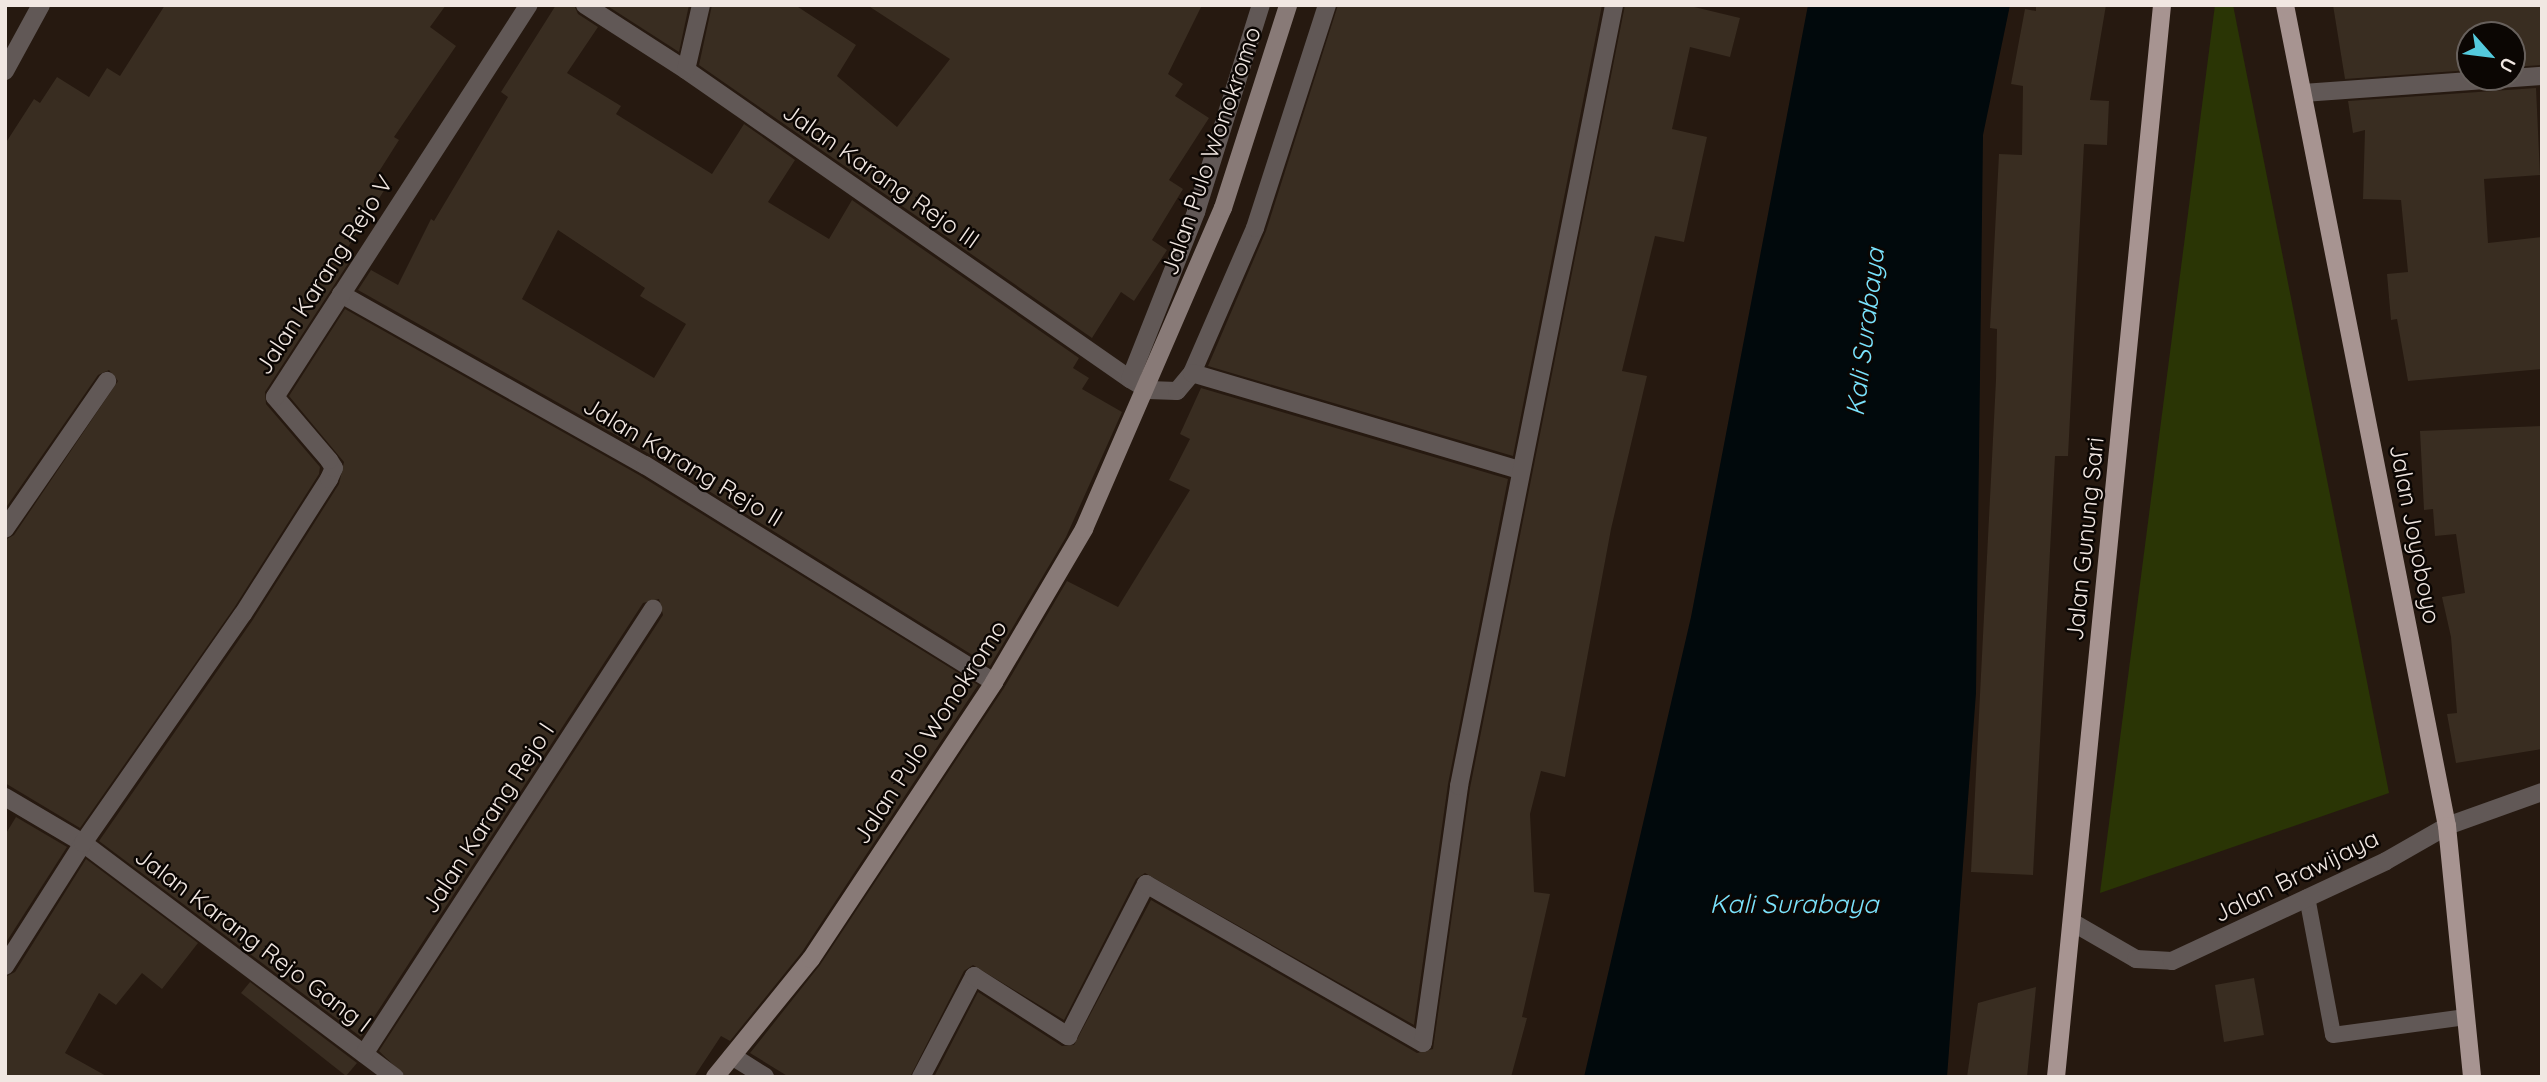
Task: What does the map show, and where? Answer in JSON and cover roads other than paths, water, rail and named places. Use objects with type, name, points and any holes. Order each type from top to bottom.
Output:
[{"type":"main road","name":"Jalan Pulo Wonokromo","points":[[715,1077],[811,959],[994,682],[1084,529],[1148,390],[1223,208],[1288,5]]},
{"type":"main road","name":"Jalan Gunung Sari","points":[[2056,1077],[2162,5]]},
{"type":"main road","name":"Jalan Joyoboyo","points":[[2285,5],[2447,826],[2472,1077]]},
{"type":"street","points":[[5,71],[41,5]]},
{"type":"street","name":"Jalan Karang Rejo V","points":[[83,844],[243,614],[330,479],[334,468],[329,460],[275,397],[529,5]]},
{"type":"street","name":"Jalan Karang Rejo III","points":[[585,5],[686,70],[1148,390]]},
{"type":"street","points":[[686,70],[701,5]]},
{"type":"street","name":"Jalan Pulo Wonokromo","points":[[1130,379],[1196,212],[1261,5]]},
{"type":"street","points":[[1148,390],[1177,391],[1192,373],[1255,228],[1326,5]]},
{"type":"street","points":[[921,1077],[974,976],[1068,1035],[1146,884],[1423,1043],[1459,786],[1519,470],[1614,5]]},
{"type":"street","points":[[2303,93],[2542,76]]},
{"type":"street","name":"Jalan Karang Rejo II","points":[[341,294],[645,464],[994,682]]},
{"type":"street","points":[[1192,373],[1519,470]]},
{"type":"street","points":[[5,528],[107,381]]},
{"type":"street","name":"Jalan Karang Rejo I","points":[[364,1054],[653,609]]},
{"type":"street","name":"Jalan Brawijaya","points":[[2072,922],[2136,959],[2172,961],[2386,861],[2447,826],[2542,792]]},
{"type":"street","points":[[5,797],[83,844],[5,966]]},
{"type":"street","name":"Jalan Karang Rejo Gang I","points":[[83,844],[395,1077]]},
{"type":"street","points":[[732,1056],[765,1077]]},
{"type":"lane","points":[[2307,897],[2333,1035],[2466,1017]]},
{"type":"water","name":"Kali Surabaya","points":[[1808,5],[2010,5],[1983,135],[1976,693],[1947,1077],[1584,1077],[1691,617]]}]
